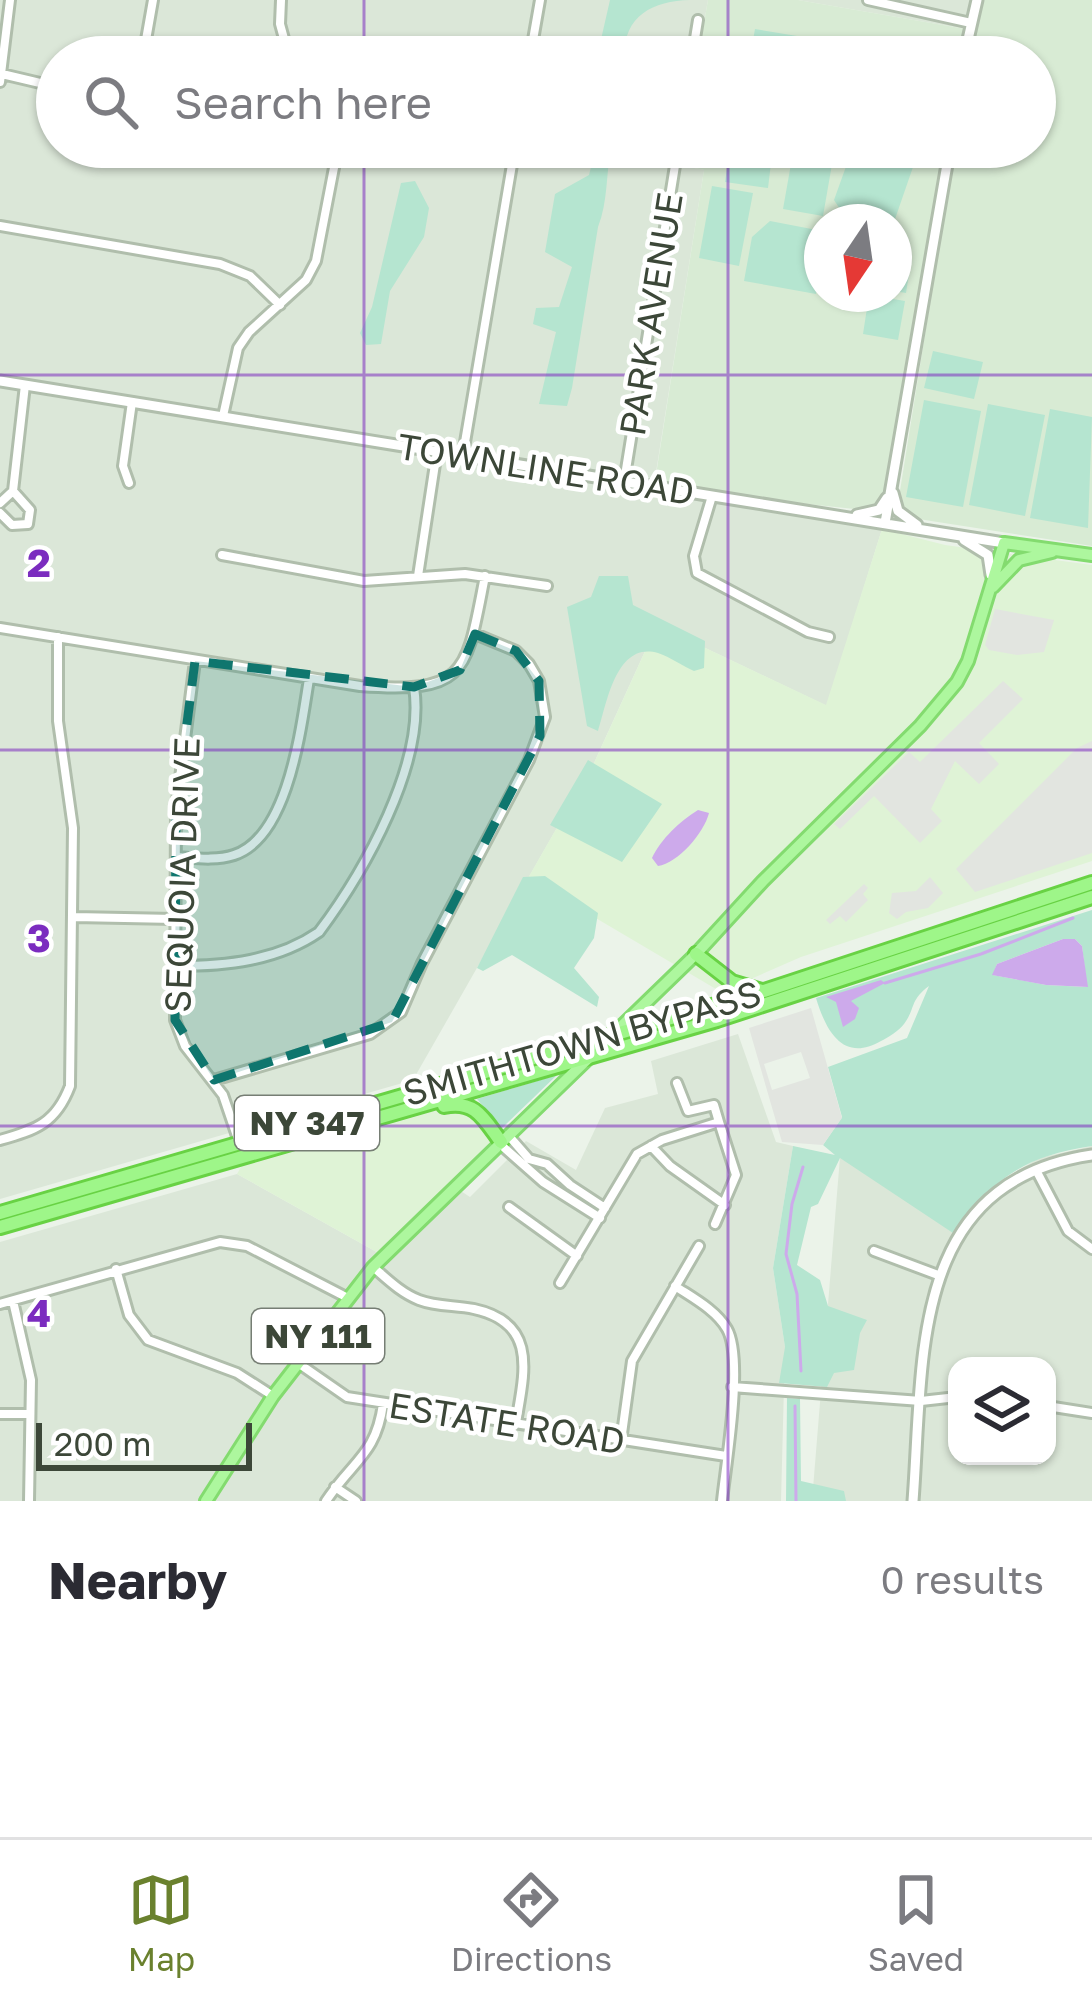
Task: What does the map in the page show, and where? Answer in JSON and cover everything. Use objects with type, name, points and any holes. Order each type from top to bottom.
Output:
[{"type":"highway","name":"SMITHTOWN BYPASS","points":[[0,1213],[764,991],[1092,883]]},
{"type":"highway","name":"SMITHTOWN BYPASS","points":[[0,1228],[791,997],[1092,897]]},
{"type":"highway","points":[[696,954],[732,982],[764,991]]},
{"type":"highway","points":[[396,1112],[404,1115],[461,1102],[471,1105],[503,1140]]},
{"type":"main road","name":"TOWNLINE ROAD","points":[[1004,543],[1092,555]]},
{"type":"main road","name":"NY 111","points":[[206,1501],[273,1396],[373,1267],[696,954],[957,682],[1004,543]]},
{"type":"main road","name":"NY 111","points":[[988,597],[1019,560],[1061,550]]},
{"type":"street","points":[[10,0],[1,78],[36,84]]},
{"type":"street","points":[[147,36],[153,0]]},
{"type":"street","points":[[280,0],[284,36]]},
{"type":"street","points":[[534,36],[540,0]]},
{"type":"street","points":[[868,0],[971,22]]},
{"type":"street","points":[[968,36],[977,0]]},
{"type":"street","points":[[695,36],[698,20]]},
{"type":"street","points":[[223,416],[238,348],[306,280],[316,261],[334,168]]},
{"type":"street","points":[[463,454],[511,168]]},
{"type":"street","name":"PARK AVENUE","points":[[624,482],[675,168]]},
{"type":"street","points":[[885,523],[946,168]]},
{"type":"street","points":[[0,226],[220,265],[250,276],[280,305]]},
{"type":"street","name":"TOWNLINE ROAD","points":[[0,381],[1004,543]]},
{"type":"street","points":[[0,503],[13,491],[25,385]]},
{"type":"street","points":[[129,482],[123,466],[132,401]]},
{"type":"street","points":[[418,577],[437,451]]},
{"type":"street","points":[[843,516],[879,510],[892,481]]},
{"type":"street","points":[[892,481],[898,511],[929,531]]},
{"type":"street","points":[[0,513],[12,525],[28,524],[30,510],[13,491]]},
{"type":"street","points":[[712,496],[694,556],[697,573],[808,632],[829,637]]},
{"type":"street","points":[[954,535],[988,556],[992,566],[988,597]]},
{"type":"street","points":[[222,555],[364,581],[484,577],[548,586]]},
{"type":"street","points":[[0,628],[360,686],[414,687],[439,682],[460,670],[475,634],[484,577]]},
{"type":"street","points":[[214,1080],[370,1034],[401,1012],[422,962],[529,760],[545,717],[539,681],[529,664],[516,651],[475,634]]},
{"type":"street","points":[[0,1140],[37,1130],[52,1120],[70,1086],[73,827],[58,721],[58,638]]},
{"type":"street","name":"SEQUOIA DRIVE","points":[[195,661],[178,776],[178,1032],[224,1095],[239,1144]]},
{"type":"street","points":[[177,857],[235,855],[259,837],[293,769],[309,678]]},
{"type":"street","points":[[176,966],[215,966],[261,958],[303,944],[320,932],[391,803],[415,733],[414,687]]},
{"type":"street","points":[[74,917],[175,919]]},
{"type":"street","points":[[677,1083],[688,1112],[714,1105],[736,1175],[715,1224]]},
{"type":"street","points":[[560,1283],[637,1154],[719,1122]]},
{"type":"street","points":[[503,1140],[530,1159],[547,1164],[603,1213]]},
{"type":"street","points":[[503,1140],[552,1188],[603,1213]]},
{"type":"street","points":[[651,1146],[670,1166],[725,1205]]},
{"type":"street","points":[[913,1501],[930,1308],[938,1275],[970,1217],[1006,1186],[1036,1168],[1092,1155]]},
{"type":"street","points":[[1036,1168],[1067,1231],[1092,1250]]},
{"type":"street","points":[[552,1188],[562,1176]]},
{"type":"street","points":[[509,1208],[577,1256]]},
{"type":"street","points":[[0,1304],[204,1244],[233,1243],[346,1297]]},
{"type":"street","points":[[621,1441],[632,1361],[699,1246]]},
{"type":"street","points":[[874,1251],[938,1275]]},
{"type":"street","points":[[373,1267],[404,1293],[422,1301],[476,1309],[511,1326],[523,1348],[524,1367],[516,1423]]},
{"type":"street","points":[[116,1269],[129,1315],[148,1340],[237,1372],[273,1396]]},
{"type":"street","points":[[675,1286],[715,1314],[728,1330],[735,1354],[722,1501]]},
{"type":"street","points":[[13,1300],[26,1346],[29,1501]]},
{"type":"street","name":"ESTATE ROAD","points":[[298,1363],[338,1392],[383,1404],[726,1456]]},
{"type":"street","points":[[733,1387],[921,1401],[948,1398]]},
{"type":"street","points":[[326,1501],[373,1446],[383,1404]]},
{"type":"street","points":[[1056,1407],[1092,1413]]},
{"type":"street","points":[[0,1414],[30,1414]]},
{"type":"street","points":[[335,1487],[356,1501]]},
{"type":"highlighted area","points":[[475,634],[516,651],[539,681],[540,736],[392,1022],[214,1080],[175,1020],[176,809],[195,661],[414,687],[460,670]]},
{"type":"shaded area","points":[[0,0],[708,0],[702,36],[36,36],[36,168],[704,170],[653,491],[882,529],[827,706],[657,625],[594,763],[413,1080],[0,1199]]},
{"type":"shaded area","points":[[610,0],[690,0],[653,7],[635,21],[627,36],[602,36]]},
{"type":"shaded area","points":[[708,0],[798,0],[966,29],[965,36],[702,36]]},
{"type":"shaded area","points":[[798,0],[974,0],[966,29]]},
{"type":"shaded area","points":[[984,0],[1092,0],[1092,546],[912,518],[902,511],[899,497],[952,168],[1056,168],[1056,36],[975,36]]},
{"type":"shaded area","points":[[755,29],[797,36],[754,36]]},
{"type":"shaded area","points":[[591,168],[609,168],[572,388],[567,406],[539,404],[556,332],[533,324],[536,308],[559,307],[572,267],[545,252],[555,194],[589,175]]},
{"type":"shaded area","points":[[694,168],[941,168],[884,495],[877,507],[864,510],[779,501],[655,481],[704,170]]},
{"type":"shaded area","points":[[727,168],[770,168],[768,188],[725,182]]},
{"type":"shaded area","points":[[790,168],[831,168],[825,204],[804,204],[804,213],[783,209]]},
{"type":"shaded area","points":[[845,168],[913,168],[900,204],[837,204]]},
{"type":"shaded area","points":[[415,181],[429,208],[424,237],[390,291],[381,344],[366,345],[360,333],[372,307],[401,183]]},
{"type":"shaded area","points":[[712,186],[753,193],[739,266],[699,258]]},
{"type":"shaded area","points":[[770,221],[804,228],[804,292],[744,281],[752,237]]},
{"type":"shaded area","points":[[866,312],[903,312],[898,340],[863,334]]},
{"type":"shaded area","points":[[933,351],[983,362],[974,399],[924,388]]},
{"type":"shaded area","points":[[924,400],[981,411],[963,507],[906,497]]},
{"type":"shaded area","points":[[988,404],[1045,415],[1025,516],[969,505]]},
{"type":"shaded area","points":[[1050,409],[1092,417],[1088,528],[1030,518]]},
{"type":"shaded area","points":[[882,529],[945,545],[1092,565],[1092,861],[801,957],[721,992],[528,878],[594,763],[657,625],[826,705]]},
{"type":"shaded area","points":[[599,576],[628,576],[633,605],[705,641],[704,668],[694,671],[658,653],[632,656],[616,677],[598,731],[587,726],[567,607],[591,597]]},
{"type":"shaded area","points":[[995,609],[1054,620],[1044,652],[1017,655],[989,650],[985,645]]},
{"type":"shaded area","points":[[1003,681],[1023,699],[979,743],[999,764],[979,784],[955,761],[931,809],[942,821],[920,843],[874,796],[840,829],[834,824],[909,752],[920,762]]},
{"type":"shaded area","points":[[1092,741],[1092,853],[975,892],[956,869],[1077,748]]},
{"type":"shaded area","points":[[588,760],[662,804],[622,862],[550,825]]},
{"type":"shaded area","points":[[698,810],[709,813],[696,838],[674,859],[658,866],[652,858],[660,844]]},
{"type":"shaded area","points":[[545,876],[598,913],[594,938],[574,968],[599,997],[597,1007],[512,955],[483,971],[477,968],[523,877]]},
{"type":"shaded area","points":[[930,877],[943,893],[928,908],[897,919],[889,913],[892,893],[916,891]]},
{"type":"shaded area","points":[[864,884],[868,900],[846,922],[840,916],[830,924],[826,920]]},
{"type":"shaded area","points":[[1092,910],[1092,1146],[1046,1156],[1012,1173],[953,1233],[840,1158],[818,1204],[811,1207],[797,1265],[820,1280],[828,1306],[867,1320],[854,1370],[834,1373],[827,1387],[779,1383],[785,1347],[773,1268],[793,1146],[835,1155],[823,1145],[842,1117],[828,1067],[907,1038],[929,986],[900,1029],[868,1047],[846,1046],[838,1040],[816,998]],"holes":[[[1063,939],[1075,939],[1082,946],[1087,987],[993,975],[997,964]]]},
{"type":"shaded area","points":[[1063,939],[1075,939],[1082,946],[1088,987],[992,975],[997,964]]},
{"type":"shaded area","points":[[881,980],[885,983],[851,1001],[859,1008],[855,1019],[843,1027],[836,1002],[826,997]]},
{"type":"shaded area","points":[[811,1008],[842,1118],[823,1145],[782,1142],[749,1028]],"holes":[[[801,1052],[810,1078],[772,1090],[764,1064]]]},
{"type":"shaded area","points":[[738,1034],[776,1142],[793,1146],[773,1268],[785,1347],[781,1501],[0,1501],[0,1242],[237,1174],[382,1255],[450,1184],[470,1197],[526,1141],[576,1170],[605,1108],[658,1094],[651,1061]]},
{"type":"shaded area","points":[[557,1075],[502,1128],[477,1099]]},
{"type":"shaded area","points":[[456,1105],[471,1110],[495,1139],[382,1255],[237,1174],[241,1167]]},
{"type":"shaded area","points":[[1092,1146],[1092,1501],[812,1501],[840,1157],[953,1232],[990,1187],[1039,1158]]},
{"type":"shaded area","points":[[787,1398],[800,1399],[801,1481],[844,1491],[846,1501],[786,1501]]},
{"type":"waterway","points":[[885,983],[981,954],[1073,918]]},
{"type":"waterway","points":[[801,1371],[797,1294],[786,1254],[792,1204],[803,1167]]},
{"type":"waterway","points":[[795,1406],[796,1501]]}]
